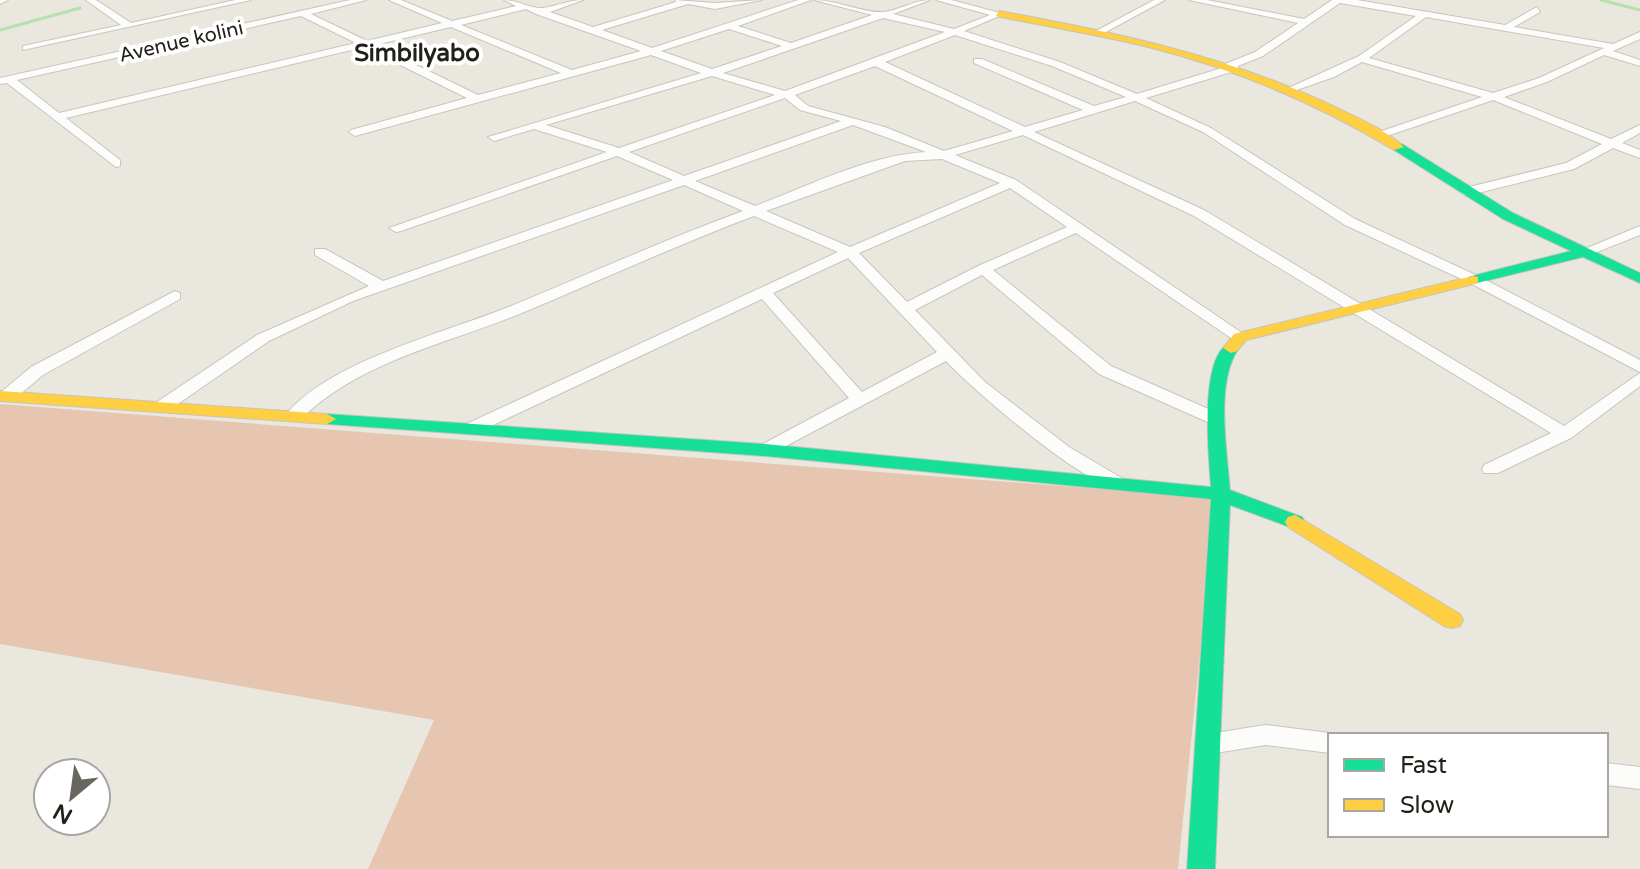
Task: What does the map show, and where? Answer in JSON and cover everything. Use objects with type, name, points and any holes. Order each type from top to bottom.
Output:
[{"type":"street","points":[[90,0],[128,25]]},
{"type":"street","points":[[27,48],[247,0]]},
{"type":"street","points":[[311,0],[324,9]]},
{"type":"street","name":"Avenue kolini","points":[[5,80],[362,0]]},
{"type":"street","points":[[393,0],[569,72]]},
{"type":"street","points":[[508,0],[712,73],[788,95],[804,108],[853,121],[1011,183],[1240,337]]},
{"type":"street","points":[[539,12],[579,0]]},
{"type":"street","points":[[594,30],[682,1],[735,6],[758,0]]},
{"type":"street","points":[[355,132],[653,51],[807,0]]},
{"type":"street","points":[[818,0],[956,32],[1056,64],[1140,99],[1207,130],[1350,222],[1475,280],[1640,367]]},
{"type":"street","points":[[494,137],[712,73],[926,0]]},
{"type":"street","points":[[940,0],[999,14],[1101,31],[1231,67],[1291,89],[1380,135],[1466,192],[1582,253],[1640,279]]},
{"type":"street","points":[[396,228],[614,150],[788,95],[956,32],[1028,0]]},
{"type":"street","points":[[1101,31],[1161,0]]},
{"type":"street","points":[[1193,0],[1305,22]]},
{"type":"street","points":[[1235,7],[1245,0]]},
{"type":"street","points":[[293,417],[313,397],[382,359],[510,312],[758,210],[904,157],[944,155],[1140,99],[1231,67],[1259,54],[1339,0],[1362,1],[1509,26],[1609,50],[1640,63]]},
{"type":"street","points":[[56,117],[524,7]]},
{"type":"street","points":[[1509,26],[1537,10]]},
{"type":"street","points":[[1291,89],[1337,75],[1365,60],[1426,13]]},
{"type":"street","points":[[304,14],[475,98]]},
{"type":"street","points":[[729,26],[792,46]]},
{"type":"street","points":[[1380,135],[1543,80],[1640,35]]},
{"type":"street","points":[[1365,60],[1494,97],[1552,118],[1609,145],[1640,154]]},
{"type":"street","points":[[874,61],[1199,213],[1436,359],[1565,434]]},
{"type":"street","points":[[978,61],[1096,111]]},
{"type":"street","points":[[5,80],[116,163]]},
{"type":"street","points":[[163,406],[263,338],[381,286],[853,121]]},
{"type":"street","points":[[533,125],[614,150],[850,252],[979,386],[1051,442],[1118,484]]},
{"type":"street","points":[[1466,192],[1570,166],[1640,128]]},
{"type":"street","points":[[468,430],[850,252],[1011,183]]},
{"type":"street","points":[[905,309],[983,269],[1076,228]]},
{"type":"street","points":[[1201,869],[1221,494],[1216,419],[1222,359],[1240,337],[1582,253],[1640,230]]},
{"type":"street","points":[[320,252],[381,286]]},
{"type":"street","points":[[983,269],[1105,370],[1216,419]]},
{"type":"street","points":[[765,293],[861,401]]},
{"type":"street","points":[[3,397],[37,371],[175,296]]},
{"type":"street","points":[[765,450],[948,353]]},
{"type":"street","points":[[1491,469],[1565,434],[1640,378]]},
{"type":"street","points":[[3,397],[765,450],[1221,494],[1308,527],[1452,620]]},
{"type":"street","points":[[1209,744],[1265,735],[1328,743]]},
{"type":"street","points":[[1608,774],[1640,778]]},
{"type":"shaded area","points":[[0,404],[1216,498],[1178,869],[368,869],[434,720],[0,644]]},
{"type":"waterway","points":[[1601,0],[1640,10]]},
{"type":"waterway","points":[[0,30],[80,8]]},
{"type":"traffic: fast","points":[[1398,147],[1508,216],[1640,279]]},
{"type":"traffic: fast","points":[[1473,280],[1582,253]]},
{"type":"traffic: fast","points":[[1201,869],[1221,494],[1216,419],[1222,359],[1231,348]]},
{"type":"traffic: fast","points":[[327,419],[765,450],[1221,494],[1295,522]]},
{"type":"traffic: slow","points":[[999,14],[1103,34],[1206,60],[1304,97],[1398,147]]},
{"type":"traffic: slow","points":[[1231,348],[1240,337],[1473,280]]},
{"type":"traffic: slow","points":[[0,396],[327,419]]},
{"type":"traffic: slow","points":[[1295,522],[1452,620]]},
{"type":"district","name":"Simbilyabo","points":[[417,53]]}]
